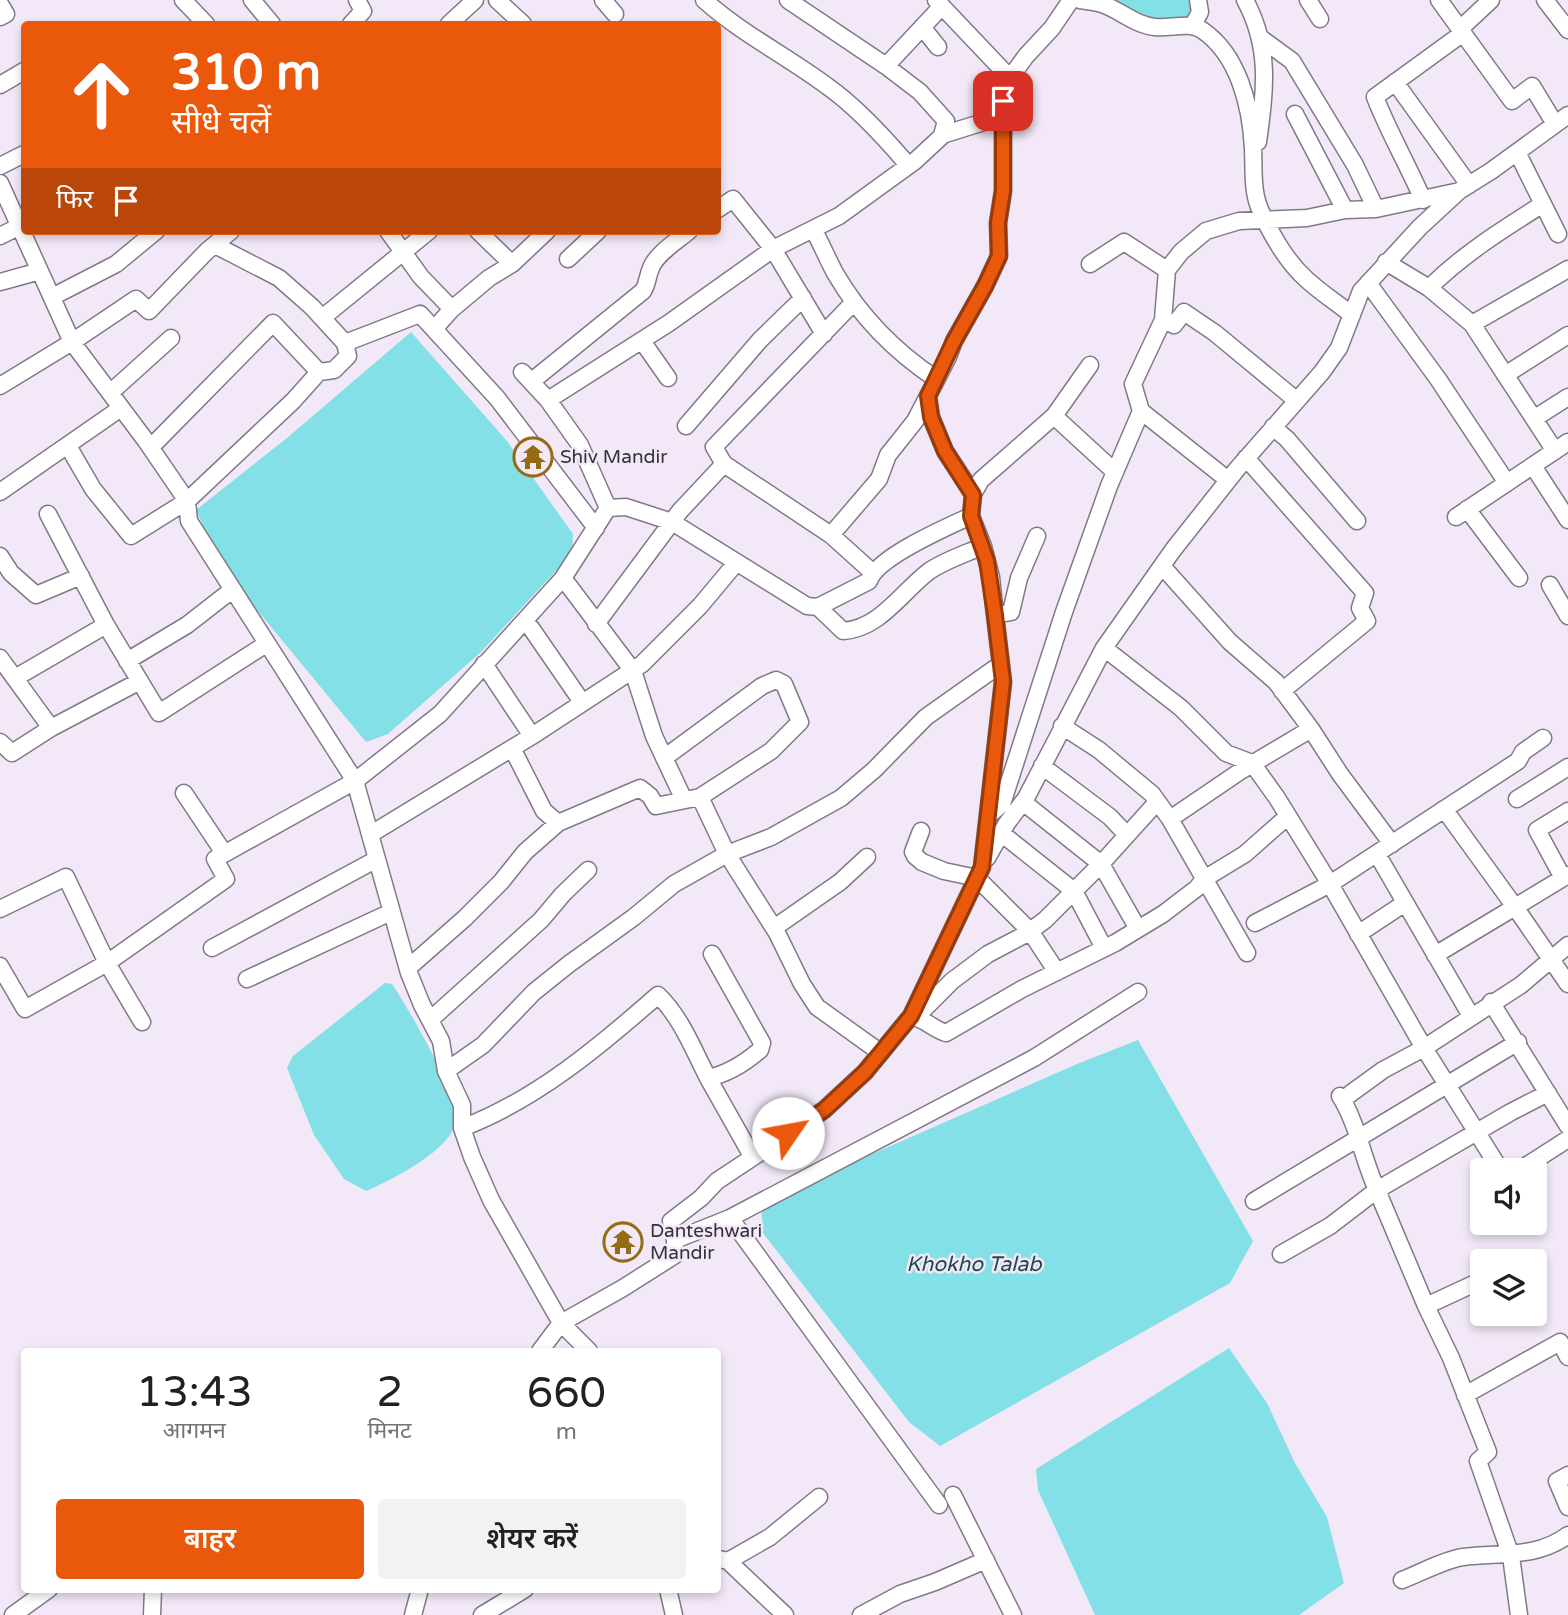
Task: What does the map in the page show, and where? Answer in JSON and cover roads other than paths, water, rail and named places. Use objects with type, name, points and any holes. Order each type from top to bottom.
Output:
[{"type":"street","points":[[183,0],[203,21]]},
{"type":"street","points":[[252,0],[270,21]]},
{"type":"street","points":[[452,21],[475,0]]},
{"type":"street","points":[[497,0],[520,21]]},
{"type":"street","points":[[603,0],[615,14]]},
{"type":"street","points":[[704,0],[719,21]]},
{"type":"street","points":[[788,0],[920,92],[946,121],[943,135]]},
{"type":"street","points":[[831,535],[879,479],[888,456],[915,421],[999,256],[998,223],[1003,191],[1003,101],[1010,78],[1052,28],[1071,0]]},
{"type":"street","points":[[1080,0],[1101,4],[1151,27],[1170,29],[1193,25],[1203,30],[1223,52],[1241,83],[1248,107],[1258,205],[1282,248],[1304,278],[1352,315]]},
{"type":"street","points":[[1193,25],[1200,12],[1198,0]]},
{"type":"street","points":[[1245,0],[1262,39],[1264,90],[1254,172]]},
{"type":"street","points":[[1308,0],[1320,19]]},
{"type":"street","points":[[542,1348],[561,1323],[675,1255],[671,1221],[701,1198],[717,1181],[824,1110],[865,1072],[881,1053],[911,1016],[979,872],[1001,833],[1023,802],[1104,648],[1162,566],[1246,458],[1322,372],[1339,348],[1361,291],[1420,226],[1464,188],[1562,120],[1532,86],[1511,101],[1439,0]]},
{"type":"street","points":[[1423,200],[1406,161],[1386,126],[1375,97],[1461,31],[1491,0]]},
{"type":"street","points":[[1545,0],[1568,30]]},
{"type":"street","points":[[354,21],[363,11],[361,1]]},
{"type":"street","points":[[0,4],[5,14],[0,17]]},
{"type":"street","points":[[886,66],[922,27],[947,5],[973,41],[1010,78]]},
{"type":"street","points":[[722,25],[828,87],[884,136],[908,165]]},
{"type":"street","points":[[922,27],[938,47]]},
{"type":"street","points":[[1262,39],[1292,61],[1355,165],[1376,209]]},
{"type":"street","points":[[0,85],[21,73]]},
{"type":"street","points":[[1395,82],[1464,188]]},
{"type":"street","points":[[1295,114],[1345,210]]},
{"type":"street","points":[[548,401],[642,341],[773,249],[839,216],[908,165],[943,135],[1003,116]]},
{"type":"street","points":[[1517,152],[1558,234]]},
{"type":"street","points":[[0,166],[21,156]]},
{"type":"street","points":[[0,183],[21,223]]},
{"type":"street","points":[[1228,481],[1141,411],[1133,384],[1163,320],[1167,270],[1181,252],[1206,231],[1239,221],[1307,218],[1345,210],[1376,209],[1423,200],[1464,188]]},
{"type":"street","points":[[721,207],[733,199],[773,249],[824,334]]},
{"type":"street","points":[[1429,288],[1468,252],[1543,204]]},
{"type":"street","points":[[0,236],[21,226]]},
{"type":"street","points":[[813,229],[835,272],[860,311],[908,360],[936,379]]},
{"type":"street","points":[[26,235],[72,342],[187,501],[189,521],[355,781],[408,968],[441,1041],[446,1071],[462,1105],[463,1128],[472,1157],[491,1200],[561,1323],[586,1348]]},
{"type":"street","points":[[52,297],[116,264],[151,235]]},
{"type":"street","points":[[0,386],[136,299],[149,311],[170,287],[226,235]]},
{"type":"street","points":[[391,235],[421,277],[452,309]]},
{"type":"street","points":[[322,318],[424,235]]},
{"type":"street","points":[[482,235],[512,264]]},
{"type":"street","points":[[434,329],[452,309],[489,278],[512,264],[543,235]]},
{"type":"street","points":[[568,259],[594,235]]},
{"type":"street","points":[[608,508],[580,444],[527,377],[643,291],[657,259],[684,235]]},
{"type":"street","points":[[1090,264],[1124,242],[1167,270]]},
{"type":"street","points":[[68,446],[93,489],[131,536],[187,501],[274,419],[319,372],[334,370],[348,356],[345,343],[278,278],[215,244]]},
{"type":"street","points":[[1386,262],[1429,288],[1472,324],[1535,418],[1562,446],[1462,513],[1519,578]]},
{"type":"street","points":[[1472,324],[1568,269]]},
{"type":"street","points":[[0,282],[40,271]]},
{"type":"street","points":[[1368,283],[1438,379],[1507,483]]},
{"type":"street","points":[[686,426],[760,340],[803,298]]},
{"type":"street","points":[[854,302],[714,447],[724,464],[831,535],[872,572]]},
{"type":"street","points":[[1163,320],[1174,325],[1184,312],[1215,333],[1296,400]]},
{"type":"street","points":[[345,343],[420,314],[496,398],[596,528]]},
{"type":"street","points":[[150,447],[273,323],[319,372]]},
{"type":"street","points":[[1505,375],[1568,335]]},
{"type":"street","points":[[110,393],[171,338]]},
{"type":"street","points":[[642,341],[667,378]]},
{"type":"street","points":[[979,872],[1003,682],[991,577],[971,516],[973,495],[981,480],[1054,416],[1090,365]]},
{"type":"street","points":[[928,396],[931,417],[945,451],[973,495]]},
{"type":"street","points":[[1535,418],[1568,397]]},
{"type":"street","points":[[0,492],[121,408]]},
{"type":"street","points":[[988,816],[1002,804],[1064,611],[1115,472],[1141,411]]},
{"type":"street","points":[[1054,416],[1115,472]]},
{"type":"street","points":[[1273,427],[1287,439],[1357,521]]},
{"type":"street","points":[[1246,458],[1365,593],[1360,608],[1367,621],[1282,691]]},
{"type":"street","points":[[596,624],[672,522],[724,464]]},
{"type":"street","points":[[1533,466],[1568,520]]},
{"type":"street","points":[[608,508],[626,506],[672,522],[807,606],[818,607],[869,580],[872,572],[913,544],[971,516]]},
{"type":"street","points":[[0,966],[5,983],[24,1009],[107,963],[226,879],[215,859],[355,781],[440,714],[563,579],[608,508]]},
{"type":"street","points":[[48,514],[106,625],[159,713],[266,644]]},
{"type":"street","points":[[995,615],[1011,612],[1019,578],[1037,536]]},
{"type":"street","points":[[818,607],[844,631],[859,630],[878,617],[930,570],[983,546]]},
{"type":"street","points":[[0,556],[12,573],[36,595],[81,576]]},
{"type":"street","points":[[371,834],[633,671],[657,651],[700,606],[736,563]]},
{"type":"street","points":[[1162,566],[1230,642],[1276,682],[1392,844]]},
{"type":"street","points":[[563,579],[633,671],[664,758],[774,928],[802,985],[817,1007],[881,1053]]},
{"type":"street","points":[[1550,585],[1568,616]]},
{"type":"street","points":[[127,661],[187,625],[232,590]]},
{"type":"street","points":[[15,678],[106,625]]},
{"type":"street","points":[[531,628],[582,702]]},
{"type":"street","points":[[1104,648],[1181,708],[1226,753],[1252,763],[1331,884],[1424,1048],[1492,1158]]},
{"type":"street","points":[[0,658],[51,728]]},
{"type":"street","points":[[484,664],[532,736]]},
{"type":"street","points":[[446,1071],[483,1045],[534,992],[674,884],[727,855],[771,837],[841,798],[874,770],[926,717],[1000,664]]},
{"type":"street","points":[[408,968],[465,918],[501,882],[525,852],[558,823],[640,788],[650,796],[656,806],[692,799],[771,751],[800,722],[784,684],[776,680],[762,686],[664,758]]},
{"type":"street","points":[[0,742],[12,753],[51,728],[139,681]]},
{"type":"street","points":[[1062,726],[1131,775],[1157,802],[1170,819],[1247,953]]},
{"type":"street","points":[[1170,819],[1252,763],[1311,729]]},
{"type":"street","points":[[1255,923],[1331,884],[1518,761],[1523,752],[1543,738]]},
{"type":"street","points":[[512,748],[544,811],[558,823]]},
{"type":"street","points":[[1042,766],[1110,817],[1127,835]]},
{"type":"street","points":[[1517,799],[1568,768]]},
{"type":"street","points":[[184,793],[224,853]]},
{"type":"street","points":[[1023,802],[1101,864],[1138,929]]},
{"type":"street","points":[[911,1016],[921,1012],[952,981],[988,954],[1045,920],[1157,802]]},
{"type":"street","points":[[1444,810],[1568,984]]},
{"type":"street","points":[[1435,956],[1565,877],[1537,830],[1568,811]]},
{"type":"street","points":[[911,1016],[921,1018],[936,1030],[946,1033],[1022,989],[1138,929],[1172,907],[1197,888],[1204,879],[1245,854],[1288,816]]},
{"type":"street","points":[[921,831],[913,852],[922,862],[944,871],[979,872],[1030,931],[1057,972]]},
{"type":"street","points":[[1001,833],[1074,891],[1104,948]]},
{"type":"street","points":[[1377,854],[1471,1016]]},
{"type":"street","points":[[774,928],[840,882],[867,857]]},
{"type":"street","points":[[212,948],[377,859]]},
{"type":"street","points":[[430,1020],[541,920],[588,870]]},
{"type":"street","points":[[0,909],[66,877],[107,963],[142,1022]]},
{"type":"street","points":[[1358,934],[1405,903]]},
{"type":"street","points":[[247,979],[391,912]]},
{"type":"street","points":[[1519,1615],[1511,1556],[1478,1461],[1488,1452],[1451,1358],[1377,1190],[1357,1140],[1345,1095],[1521,985],[1568,945]]},
{"type":"street","points":[[708,1078],[724,1074],[753,1056],[760,1050],[762,1043],[712,954]]},
{"type":"street","points":[[675,1240],[730,1218],[1034,1058],[1138,992]]},
{"type":"street","points":[[463,1128],[490,1118],[565,1070],[606,1041],[659,995],[689,1041],[752,1156]]},
{"type":"street","points":[[1491,1002],[1566,1117]]},
{"type":"street","points":[[1254,1201],[1518,1042]]},
{"type":"street","points":[[1281,1254],[1330,1226],[1377,1190],[1548,1093]]},
{"type":"street","points":[[1538,1158],[1568,1139]]},
{"type":"street","points":[[730,1218],[939,1504]]},
{"type":"street","points":[[1426,1306],[1470,1286]]},
{"type":"street","points":[[1465,1395],[1560,1342],[1568,1357]]},
{"type":"street","points":[[1568,1475],[1557,1481],[1568,1507]]},
{"type":"street","points":[[953,1495],[1011,1614]]},
{"type":"street","points":[[785,1615],[723,1560],[770,1537],[819,1497]]},
{"type":"street","points":[[1402,1580],[1461,1557],[1511,1556],[1558,1542],[1568,1535]]},
{"type":"street","points":[[861,1615],[900,1594],[986,1560]]},
{"type":"street","points":[[13,1615],[44,1593]]},
{"type":"street","points":[[152,1615],[153,1593]]},
{"type":"street","points":[[413,1615],[419,1593]]},
{"type":"street","points":[[482,1615],[518,1593]]},
{"type":"street","points":[[669,1593],[674,1615]]},
{"type":"water","points":[[1099,0],[1193,0],[1194,3],[1189,18],[1165,25]]},
{"type":"water","points":[[411,332],[507,441],[573,534],[572,553],[481,652],[388,734],[366,742],[220,565],[196,510],[287,438]]},
{"type":"water","points":[[385,983],[392,984],[443,1076],[451,1096],[455,1125],[450,1135],[430,1155],[403,1173],[366,1191],[344,1179],[314,1135],[287,1068],[293,1056]]},
{"type":"water","name":"Khokho Talab","points":[[1138,1040],[1253,1241],[1230,1283],[940,1446],[909,1422],[763,1233],[761,1203],[1077,1064]]},
{"type":"water","points":[[1229,1348],[1267,1403],[1295,1463],[1327,1517],[1344,1583],[1299,1615],[1095,1615],[1038,1490],[1036,1469]]},
{"type":"place","name":"Shiv Mandir","points":[[533,457]]},
{"type":"place","name":"Danteshwari Mandir","points":[[623,1242]]}]
